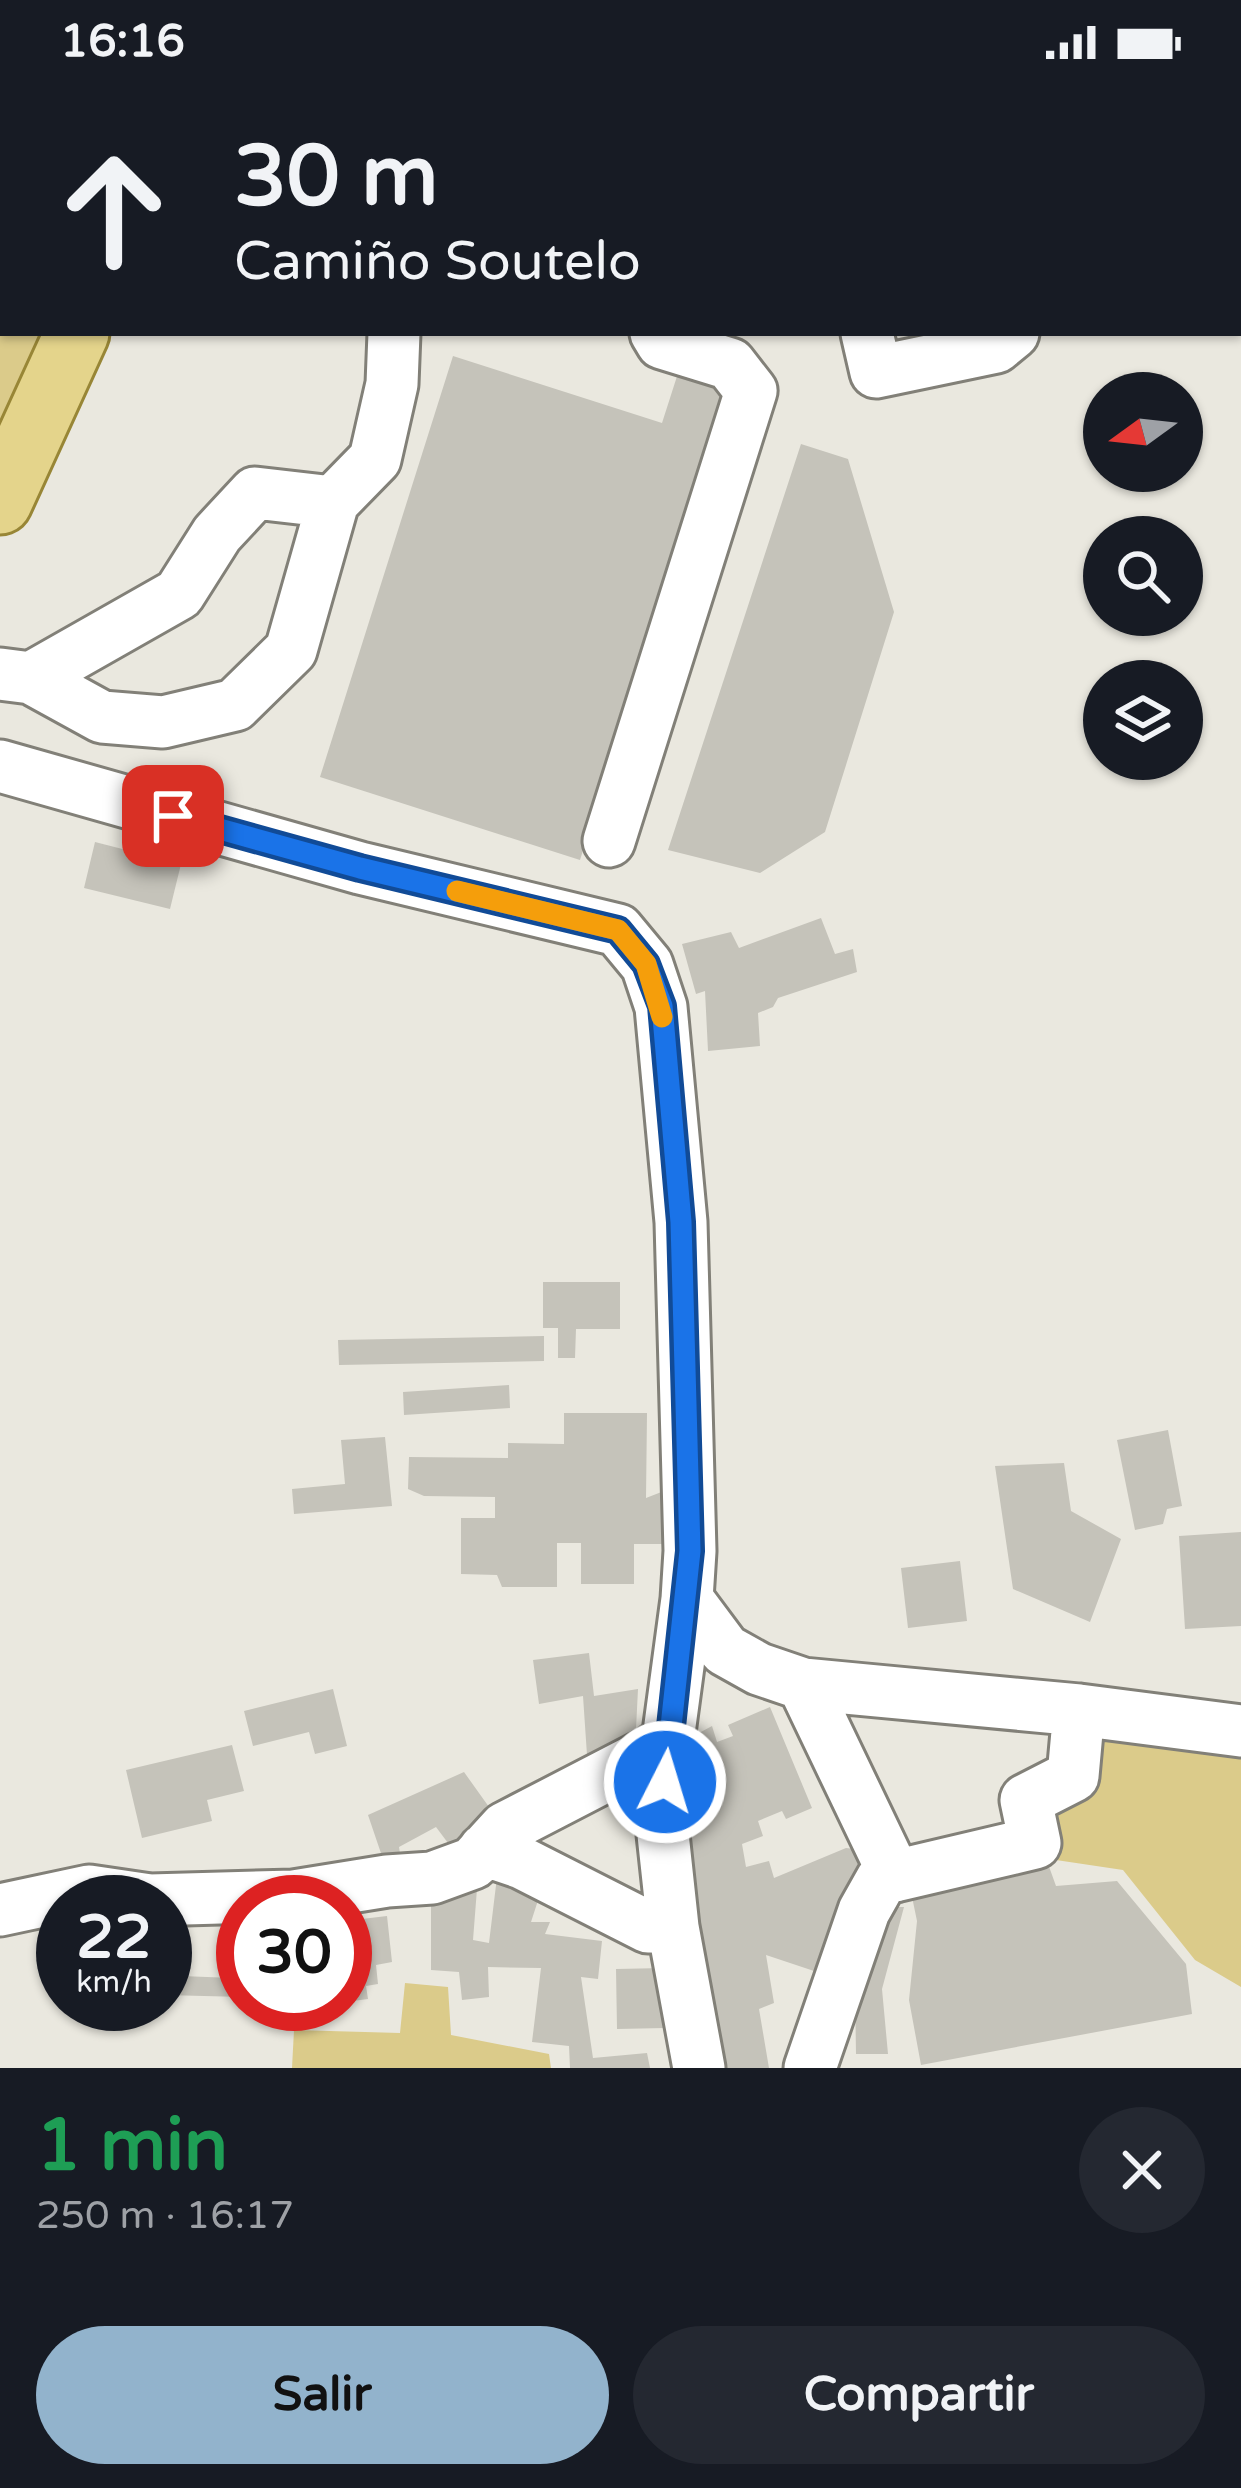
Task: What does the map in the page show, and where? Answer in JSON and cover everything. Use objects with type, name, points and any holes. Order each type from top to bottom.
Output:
[{"type":"main road","points":[[0,502],[76,336]]},
{"type":"street","points":[[15,676],[102,717],[163,722],[235,705],[291,650],[334,502],[375,459],[392,383],[394,336]]},
{"type":"street","points":[[609,842],[751,392],[730,364],[662,343],[658,336]]},
{"type":"street","points":[[868,336],[876,372],[996,347],[1009,336]]},
{"type":"street","points":[[15,676],[179,594],[217,534],[256,493],[334,502]]},
{"type":"street","points":[[0,766],[360,868],[618,930],[646,964],[662,1006],[681,1222],[690,1551],[662,1825],[673,1927],[699,2068]]},
{"type":"street","points":[[687,1598],[725,1650],[759,1670],[803,1684],[1241,1731]]},
{"type":"street","points":[[803,1684],[895,1876]]},
{"type":"street","points":[[810,2068],[864,1911],[883,1879],[1036,1843],[1026,1800],[1073,1776],[1079,1710]]},
{"type":"street","points":[[0,1910],[89,1891],[150,1900],[294,1896],[432,1878],[472,1863],[505,1828],[668,1740]]},
{"type":"street","points":[[484,1850],[522,1863],[649,1928],[673,1927]]},
{"type":"shaded area","points":[[0,336],[76,336],[0,502]]},
{"type":"shaded area","points":[[1088,1731],[1241,1745],[1241,1987],[1195,1960],[1123,1870],[1056,1860],[1038,1807]]},
{"type":"shaded area","points":[[405,1983],[448,1987],[451,2035],[549,2054],[551,2068],[292,2068],[294,2031],[400,2033]]},
{"type":"building","points":[[453,356],[662,423],[679,370],[729,386],[580,860],[320,777]]},
{"type":"building","points":[[801,444],[848,459],[894,612],[825,832],[760,873],[668,850]]},
{"type":"building","points":[[95,842],[181,864],[170,909],[84,888]]},
{"type":"building","points":[[821,918],[835,954],[853,949],[857,972],[778,998],[773,1007],[758,1013],[760,1046],[708,1051],[705,991],[696,994],[682,944],[731,932],[739,948]]},
{"type":"building","points":[[543,1282],[620,1282],[620,1329],[576,1329],[575,1358],[558,1358],[558,1328],[543,1328]]},
{"type":"building","points":[[544,1336],[544,1361],[339,1365],[338,1340]]},
{"type":"building","points":[[509,1385],[510,1408],[404,1415],[403,1392]]},
{"type":"building","points":[[564,1413],[647,1413],[646,1498],[664,1491],[664,1544],[634,1544],[634,1584],[581,1584],[581,1543],[557,1543],[557,1587],[502,1587],[497,1575],[461,1574],[461,1518],[495,1518],[495,1497],[424,1496],[408,1489],[409,1457],[508,1458],[508,1443],[564,1444]]},
{"type":"building","points":[[1168,1430],[1182,1506],[1167,1509],[1163,1524],[1135,1530],[1117,1440]]},
{"type":"building","points":[[385,1437],[392,1506],[294,1514],[292,1489],[345,1484],[341,1440]]},
{"type":"building","points":[[1064,1463],[1071,1511],[1121,1539],[1090,1622],[1013,1589],[995,1466]]},
{"type":"building","points":[[1241,1532],[1241,1626],[1185,1629],[1179,1536]]},
{"type":"building","points":[[960,1561],[967,1621],[908,1628],[901,1568]]},
{"type":"building","points":[[589,1653],[594,1696],[638,1689],[635,1749],[587,1755],[583,1696],[539,1704],[533,1660]]},
{"type":"building","points":[[333,1689],[347,1746],[315,1754],[309,1732],[253,1746],[244,1711]]},
{"type":"building","points":[[770,1707],[812,1808],[786,1819],[782,1811],[758,1821],[763,1836],[742,1844],[746,1867],[769,1861],[774,1878],[846,1848],[855,1849],[871,1875],[832,1977],[766,1955],[774,2003],[759,2009],[769,2068],[717,2068],[678,1815],[711,1807],[698,1759],[683,1766],[675,1746],[712,1726],[717,1742],[733,1736],[728,1725]]},
{"type":"building","points":[[232,1745],[244,1791],[207,1800],[212,1821],[142,1838],[126,1770]]},
{"type":"building","points":[[464,1772],[494,1814],[454,1851],[436,1827],[399,1847],[402,1867],[386,1868],[368,1815]]},
{"type":"building","points":[[1047,1861],[1056,1886],[1117,1881],[1186,1964],[1192,2014],[921,2065],[909,2000],[917,1921],[911,1892]]},
{"type":"building","points":[[478,1876],[473,1940],[489,1943],[497,1877],[542,1888],[531,1922],[550,1922],[545,1934],[602,1941],[598,1979],[581,1977],[593,2058],[647,2053],[650,2068],[570,2068],[569,2046],[532,2042],[541,1968],[488,1967],[489,1997],[462,2000],[459,1972],[431,1970],[431,1890]]},
{"type":"building","points":[[876,1907],[904,1907],[882,1989],[888,2054],[856,2054],[855,1990]]},
{"type":"building","points":[[387,1916],[392,1962],[376,1965],[378,1984],[372,1985],[372,1918]]},
{"type":"building","points":[[664,1968],[665,2028],[617,2029],[616,1969]]},
{"type":"building","points":[[192,1976],[216,1977],[216,1996],[192,1996]]},
{"type":"slow traffic","points":[[457,891],[618,930],[646,964],[662,1017]]},
{"type":"route","points":[[173,816],[360,868],[618,930],[646,964],[662,1006],[681,1222],[690,1551],[665,1782]]}]
